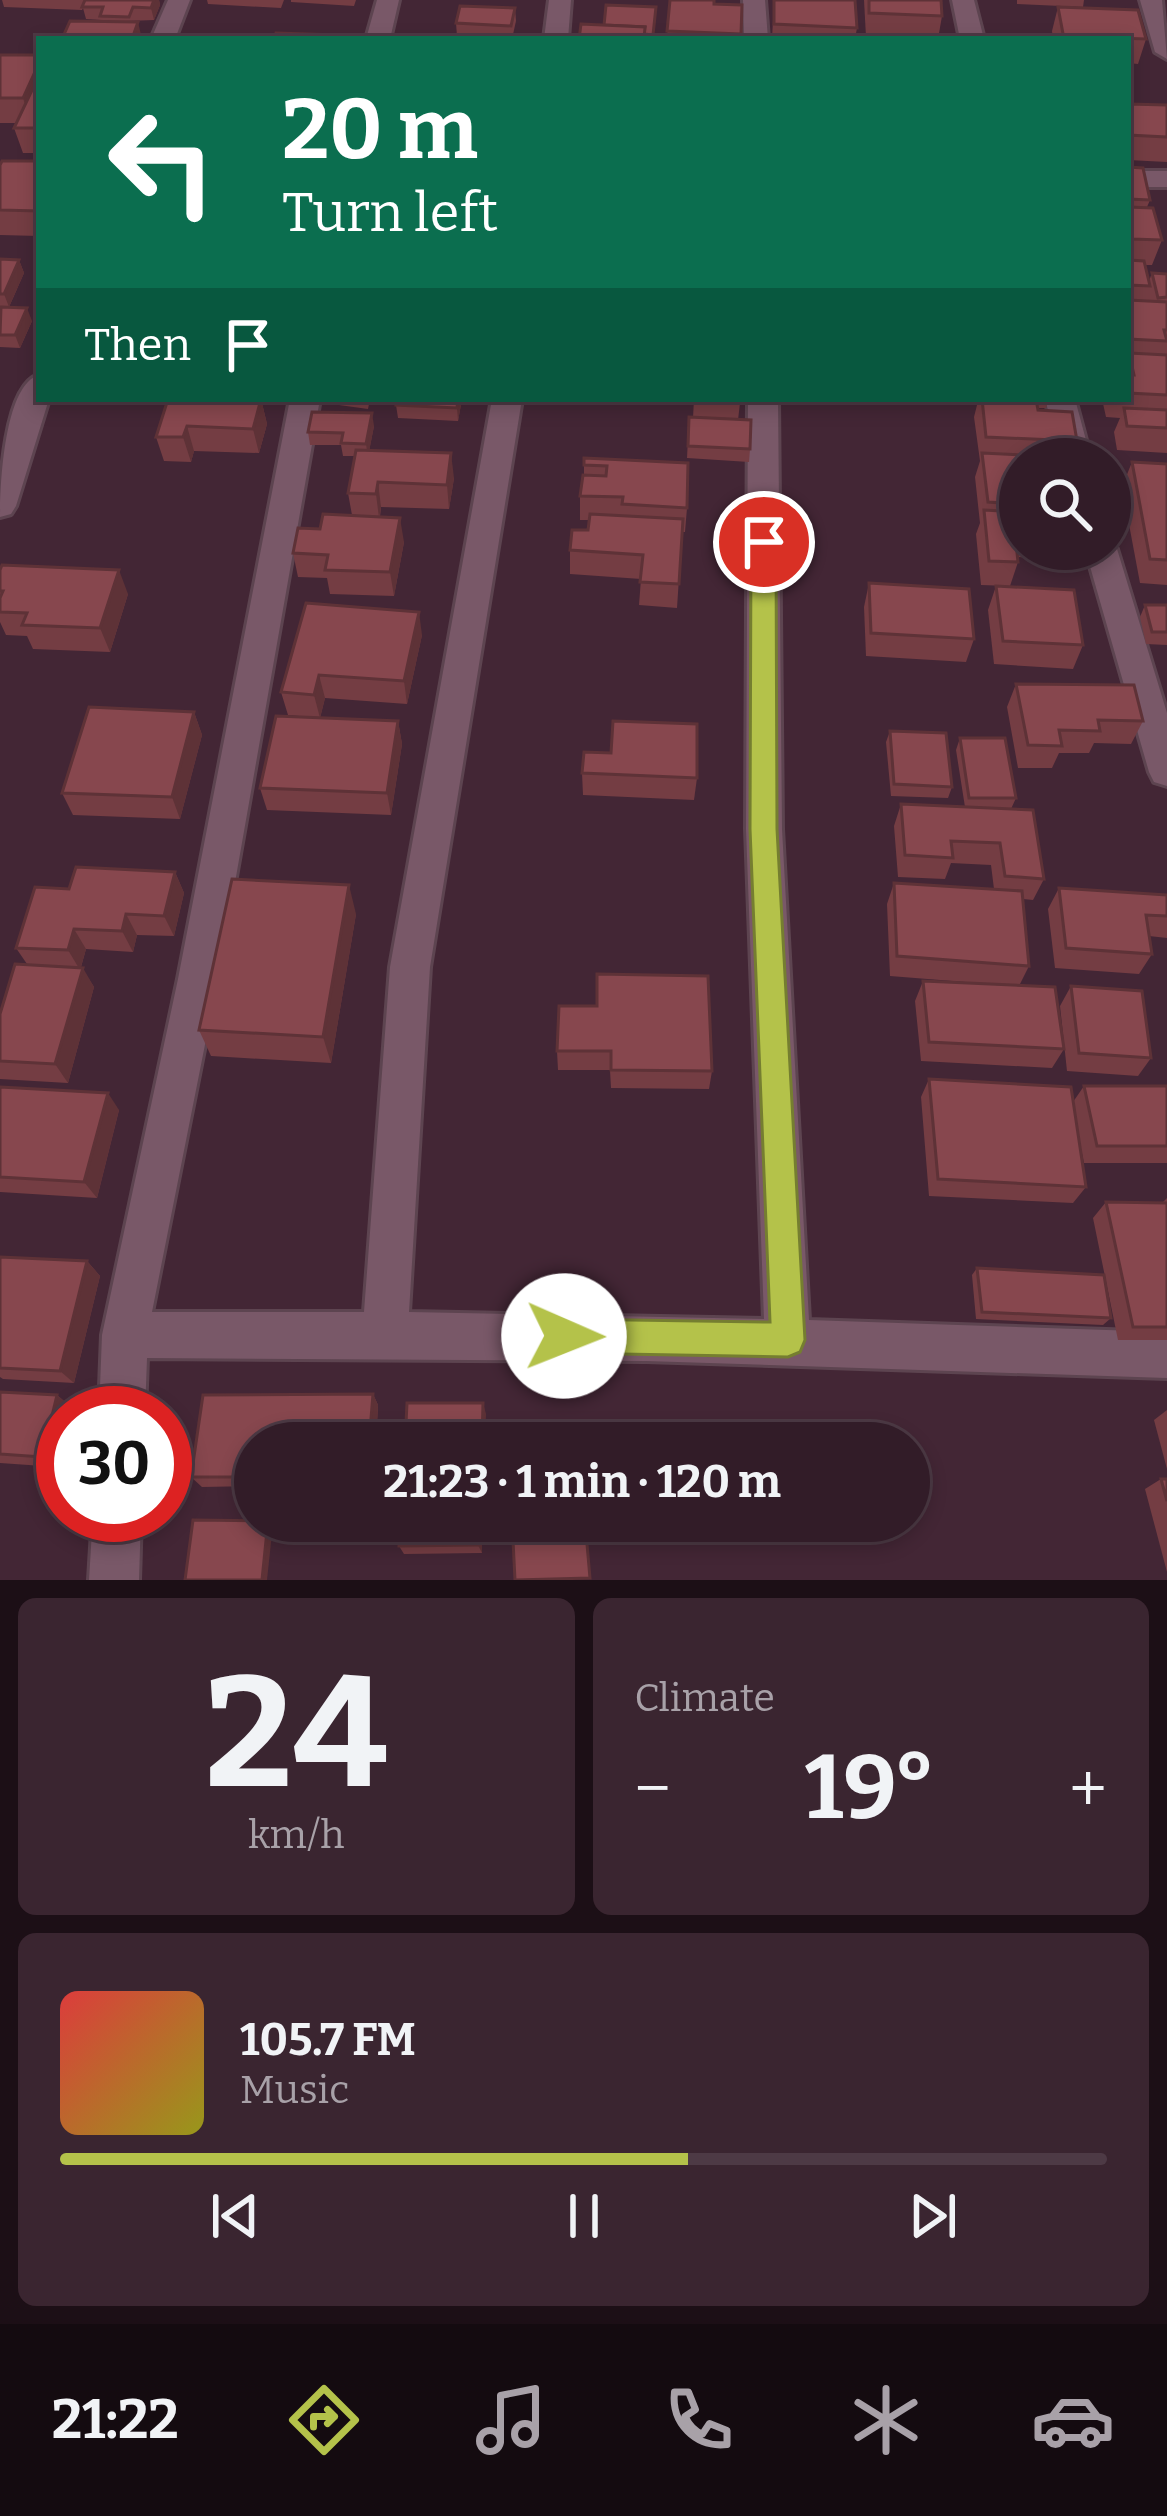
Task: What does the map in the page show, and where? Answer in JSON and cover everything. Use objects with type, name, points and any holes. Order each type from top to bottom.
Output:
[{"type":"street","points":[[164,36],[179,0]]},
{"type":"street","points":[[379,36],[388,0]]},
{"type":"street","points":[[556,36],[560,0]]},
{"type":"street","points":[[754,0],[756,36]]},
{"type":"street","points":[[963,0],[971,36]]},
{"type":"street","points":[[1151,0],[1167,52]]},
{"type":"street","points":[[1131,179],[1167,179]]},
{"type":"street","points":[[0,506],[36,394]]},
{"type":"street","points":[[123,1386],[125,1335],[198,979],[304,402]]},
{"type":"street","points":[[386,1333],[410,967],[506,402]]},
{"type":"street","points":[[763,402],[764,829],[788,1340]]},
{"type":"street","points":[[1061,402],[1070,438]]},
{"type":"street","points":[[1108,570],[1167,772]]},
{"type":"street","points":[[125,1335],[386,1333],[788,1340],[1167,1355]]},
{"type":"street","points":[[114,1580],[116,1542]]},
{"type":"building","points":[[85,0],[154,0],[151,8],[133,7],[129,17],[100,16],[103,7],[82,7]]},
{"type":"building","points":[[670,0],[742,5],[741,34],[667,31]]},
{"type":"building","points":[[774,0],[855,0],[857,28],[774,24]]},
{"type":"building","points":[[869,0],[941,0],[942,16],[869,13]]},
{"type":"building","points":[[606,5],[656,7],[653,35],[644,34],[645,27],[604,25]]},
{"type":"building","points":[[460,6],[515,8],[511,26],[456,23]]},
{"type":"building","points":[[1058,7],[1138,10],[1146,39],[1131,36],[1063,36]]},
{"type":"building","points":[[70,21],[138,22],[133,36],[63,36]]},
{"type":"building","points":[[581,24],[645,27],[644,36],[579,36]]},
{"type":"building","points":[[276,33],[337,35],[337,36]]},
{"type":"building","points":[[0,55],[36,55],[36,70],[23,98],[0,98]]},
{"type":"building","points":[[33,88],[36,88],[36,128],[14,128]]},
{"type":"building","points":[[1131,104],[1167,105],[1167,137],[1131,135]]},
{"type":"building","points":[[2,161],[36,161],[36,211],[0,210]]},
{"type":"building","points":[[1131,167],[1143,168],[1150,200],[1131,199]]},
{"type":"building","points":[[1131,207],[1153,208],[1162,240],[1131,239]]},
{"type":"building","points":[[0,259],[19,260],[4,294],[0,294]]},
{"type":"building","points":[[1131,260],[1144,261],[1150,286],[1131,285]]},
{"type":"building","points":[[1152,273],[1167,274],[1167,297],[1158,298]]},
{"type":"building","points":[[1131,300],[1167,302],[1167,341],[1131,339]]},
{"type":"building","points":[[1,307],[27,308],[15,335],[0,335]]},
{"type":"building","points":[[1131,353],[1167,355],[1167,395],[1131,393]]},
{"type":"building","points":[[167,402],[260,402],[253,429],[187,426],[183,437],[156,437]]},
{"type":"building","points":[[396,402],[458,402],[457,408]]},
{"type":"building","points":[[982,402],[1037,402],[1038,410],[1072,412],[1076,438],[986,437]]},
{"type":"building","points":[[1124,408],[1167,410],[1167,428],[1127,426]]},
{"type":"building","points":[[312,412],[372,413],[366,444],[341,443],[343,433],[308,432]]},
{"type":"building","points":[[689,417],[751,420],[750,449],[688,446]]},
{"type":"building","points":[[356,450],[451,453],[447,485],[378,482],[376,494],[348,493]]},
{"type":"building","points":[[982,453],[999,454],[999,503],[988,502]]},
{"type":"building","points":[[584,458],[688,463],[687,508],[622,504],[623,497],[580,496],[583,475],[606,476],[607,466],[584,465]]},
{"type":"building","points":[[1132,462],[1167,464],[1167,560],[1150,559]]},
{"type":"building","points":[[984,510],[999,511],[999,561],[989,561]]},
{"type":"building","points":[[323,514],[400,518],[390,572],[325,570],[328,555],[293,553],[298,528],[320,529]]},
{"type":"building","points":[[590,514],[683,519],[679,584],[640,582],[643,555],[570,550],[572,530],[588,530]]},
{"type":"building","points":[[2,565],[119,570],[100,628],[22,625],[27,613],[0,612]]},
{"type":"building","points":[[869,583],[969,589],[974,639],[871,633]]},
{"type":"building","points":[[996,586],[1074,590],[1083,645],[1003,641]]},
{"type":"building","points":[[306,603],[419,612],[404,681],[319,675],[314,695],[281,692]]},
{"type":"building","points":[[1145,605],[1167,605],[1167,632],[1152,632]]},
{"type":"building","points":[[1016,684],[1134,685],[1143,721],[1098,720],[1100,731],[1059,730],[1062,746],[1028,745]]},
{"type":"building","points":[[89,707],[194,712],[172,797],[62,793]]},
{"type":"building","points":[[276,716],[398,721],[387,793],[260,788]]},
{"type":"building","points":[[613,721],[697,724],[697,778],[582,773],[584,752],[611,753]]},
{"type":"building","points":[[890,731],[946,733],[952,787],[894,784]]},
{"type":"building","points":[[960,738],[1005,738],[1016,798],[969,798]]},
{"type":"building","points":[[901,804],[1033,810],[1044,879],[1005,876],[1000,843],[951,841],[953,858],[905,855]]},
{"type":"building","points":[[76,867],[175,872],[164,916],[126,914],[122,931],[74,929],[68,950],[16,948],[35,887],[69,889]]},
{"type":"building","points":[[232,879],[349,885],[323,1037],[199,1030]]},
{"type":"building","points":[[894,883],[1022,891],[1029,966],[897,956]]},
{"type":"building","points":[[1059,888],[1167,895],[1167,916],[1146,915],[1152,954],[1066,948]]},
{"type":"building","points":[[15,964],[83,968],[55,1064],[0,1061],[0,1014]]},
{"type":"building","points":[[597,974],[708,976],[712,1071],[611,1070],[611,1051],[557,1051],[559,1006],[597,1006]]},
{"type":"building","points":[[923,981],[1055,987],[1064,1049],[929,1042]]},
{"type":"building","points":[[1071,986],[1142,991],[1151,1058],[1079,1053]]},
{"type":"building","points":[[929,1079],[1071,1087],[1086,1187],[938,1179]]},
{"type":"building","points":[[1084,1086],[1167,1086],[1167,1146],[1097,1146]]},
{"type":"building","points":[[0,1087],[108,1093],[84,1182],[0,1177]]},
{"type":"building","points":[[1106,1202],[1167,1203],[1167,1327],[1133,1327]]},
{"type":"building","points":[[0,1257],[87,1261],[60,1371],[0,1368]]},
{"type":"building","points":[[977,1268],[1104,1275],[1111,1318],[982,1312]]},
{"type":"building","points":[[0,1392],[36,1394],[36,1457],[0,1454]]},
{"type":"building","points":[[373,1394],[371,1422],[234,1422],[234,1477],[192,1477],[203,1395]]},
{"type":"building","points":[[407,1403],[483,1403],[483,1422],[406,1422]]},
{"type":"building","points":[[193,1520],[234,1521],[234,1542],[266,1542],[262,1580],[185,1580]]},
{"type":"building","points":[[399,1542],[478,1542],[478,1545],[399,1546]]},
{"type":"building","points":[[513,1542],[587,1542],[590,1578],[515,1580]]},
{"type":"route","points":[[564,1336],[788,1340],[764,829],[764,542]]}]
